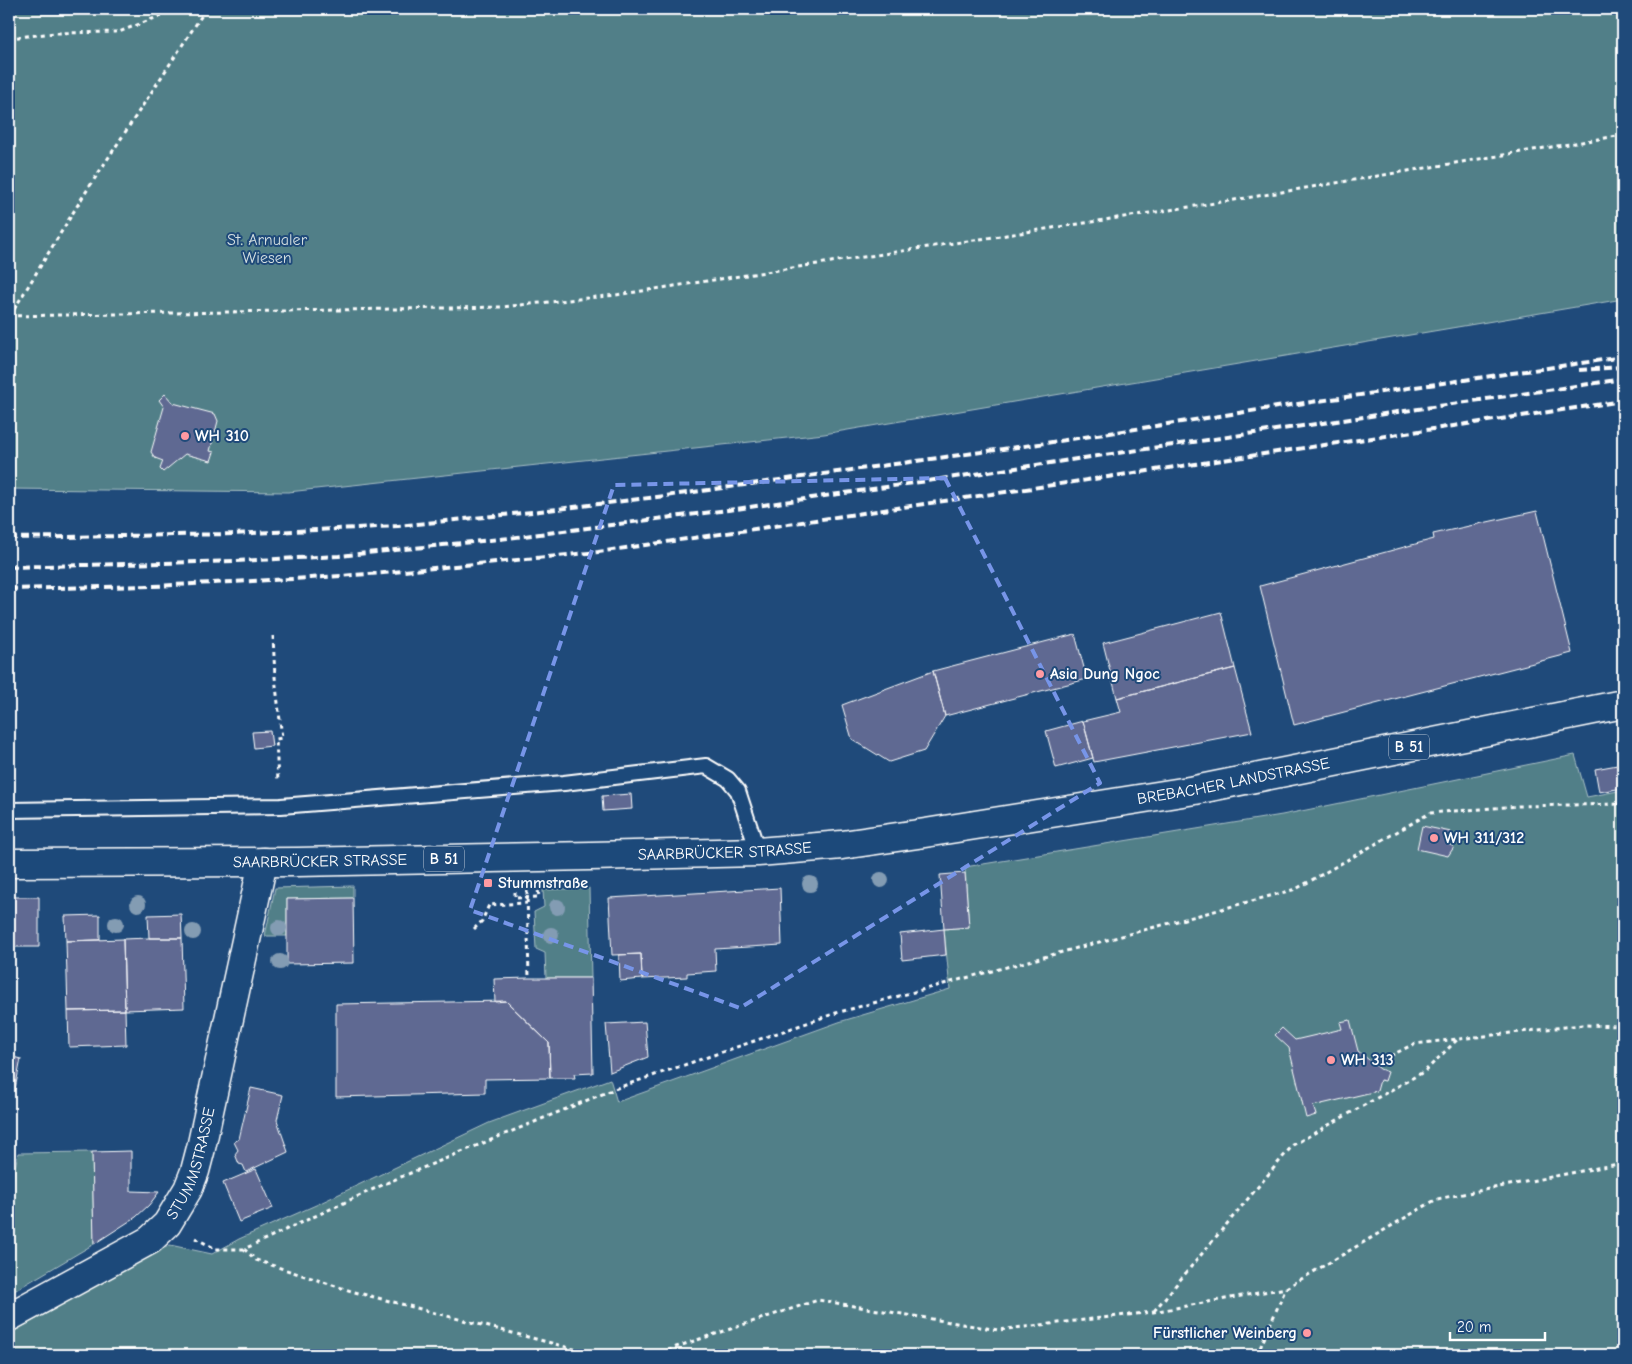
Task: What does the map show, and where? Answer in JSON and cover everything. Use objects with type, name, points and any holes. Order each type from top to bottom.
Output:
[{"type":"main road","name":"BREBACHER LANDSTRASSE","points":[[842,845],[1195,790],[1623,704]]},
{"type":"main road","name":"SAARBRÜCKER STRASSE","points":[[9,863],[263,862],[758,852],[842,845]]},
{"type":"main road","name":"STUMMSTRASSE","points":[[9,1317],[150,1240],[167,1224],[188,1188],[201,1148],[263,862]]},
{"type":"lane","points":[[9,810],[280,806],[564,783],[706,766],[728,779],[738,791],[758,852]]},
{"type":"path","points":[[9,38],[55,33],[119,32],[178,9]]},
{"type":"path","points":[[10,316],[82,198],[206,9]]},
{"type":"path","points":[[10,316],[502,307],[616,295],[1228,201],[1623,135]]},
{"type":"path","points":[[273,636],[275,677],[282,738],[276,739],[280,806]]},
{"type":"path","points":[[167,1224],[216,1249],[244,1249],[391,1181],[617,1088],[800,1025],[846,1010],[1296,889],[1430,813],[1519,806],[1623,804]]},
{"type":"path","points":[[515,898],[539,897],[538,890]]},
{"type":"path","points":[[526,891],[529,978]]},
{"type":"path","points":[[515,892],[515,904]]},
{"type":"path","points":[[474,928],[482,921],[489,905],[527,903]]},
{"type":"path","points":[[1376,1063],[1414,1044],[1582,1025],[1623,1026]]},
{"type":"path","points":[[1153,1312],[1292,1145],[1425,1071],[1458,1039]]},
{"type":"path","points":[[661,1355],[676,1347],[818,1300],[998,1330],[1153,1312],[1286,1288],[1437,1199],[1623,1163]]},
{"type":"path","points":[[244,1249],[256,1260],[351,1291],[597,1355]]},
{"type":"path","points":[[1257,1355],[1286,1288]]},
{"type":"highlighted area","points":[[945,478],[1100,783],[740,1008],[470,910],[614,485]]},
{"type":"green space","name":"St. Arnualer Wiesen","points":[[9,9],[1623,9],[1623,299],[824,434],[288,492],[9,489]]},
{"type":"green space","points":[[1575,755],[1587,797],[1623,790],[1623,1355],[9,1355],[9,1334],[170,1245],[212,1254],[239,1239],[316,1205],[489,1123],[610,1079],[617,1102],[839,1022],[950,989],[944,929],[969,927],[965,867],[1282,815]]},
{"type":"green space","points":[[353,886],[353,898],[287,899],[287,936],[265,936],[275,888]]},
{"type":"green space","points":[[589,888],[591,978],[546,978],[545,953],[536,949],[534,912],[544,907],[543,890]]},
{"type":"green space","points":[[92,1152],[94,1244],[9,1294],[9,1197],[18,1153]]},
{"type":"building","name":"WH 310","points":[[165,394],[173,403],[215,414],[218,421],[210,451],[214,452],[211,461],[185,454],[163,472],[160,469],[163,461],[155,458],[151,452],[164,407],[159,400]]},
{"type":"building","points":[[1537,511],[1572,653],[1294,725],[1260,586],[1434,539],[1433,534]]},
{"type":"building","points":[[1221,612],[1235,668],[1117,698],[1103,643]]},
{"type":"building","points":[[1075,634],[1087,679],[945,716],[933,671]]},
{"type":"building","points":[[1235,668],[1252,732],[1094,762],[1083,721],[1121,712],[1117,698]]},
{"type":"building","points":[[933,671],[945,716],[924,751],[889,762],[852,739],[842,705]]},
{"type":"building","points":[[1083,721],[1093,758],[1056,768],[1046,731]]},
{"type":"building","points":[[270,731],[272,746],[254,748],[252,732]]},
{"type":"building","points":[[1623,764],[1623,788],[1599,792],[1595,769]]},
{"type":"building","points":[[631,794],[632,809],[603,811],[602,796]]},
{"type":"building","name":"WH 311/312","points":[[1422,826],[1451,832],[1448,844],[1454,847],[1448,856],[1417,849]]},
{"type":"building","points":[[965,873],[969,927],[944,929],[940,875]]},
{"type":"building","points":[[780,888],[782,945],[715,949],[716,971],[687,973],[687,977],[642,979],[641,954],[612,955],[609,898]]},
{"type":"building","points":[[9,897],[39,897],[39,947],[9,947]]},
{"type":"building","points":[[353,898],[354,963],[287,964],[287,899]]},
{"type":"building","points":[[181,914],[182,938],[149,938],[148,915]]},
{"type":"building","points":[[100,915],[100,940],[66,941],[65,916]]},
{"type":"building","points":[[944,929],[946,955],[902,960],[900,934]]},
{"type":"building","points":[[182,938],[184,1008],[125,1010],[123,939]]},
{"type":"building","points":[[123,939],[125,1010],[68,1011],[66,941]]},
{"type":"building","points":[[641,954],[642,979],[620,981],[619,955]]},
{"type":"building","points":[[591,978],[593,1073],[574,1074],[575,1078],[550,1078],[549,1043],[506,1001],[495,1002],[494,979]]},
{"type":"building","points":[[506,1001],[549,1043],[550,1078],[485,1079],[485,1093],[336,1097],[336,1004]]},
{"type":"building","points":[[125,1010],[126,1045],[69,1047],[68,1011]]},
{"type":"building","name":"WH 313","points":[[1350,1020],[1358,1051],[1380,1069],[1388,1072],[1385,1081],[1380,1080],[1377,1091],[1313,1106],[1316,1115],[1306,1118],[1289,1048],[1275,1035],[1282,1028],[1295,1040],[1342,1029],[1340,1022]]},
{"type":"building","points":[[645,1022],[648,1057],[610,1072],[606,1024]]},
{"type":"building","points":[[9,1056],[21,1059],[15,1089],[9,1088]]},
{"type":"building","points":[[251,1088],[283,1095],[277,1120],[288,1152],[246,1172],[243,1165],[239,1164],[235,1154],[238,1150],[234,1142],[239,1139]]},
{"type":"building","points":[[131,1151],[131,1191],[159,1192],[136,1217],[94,1244],[92,1152]]},
{"type":"building","points":[[256,1169],[273,1208],[239,1222],[223,1183]]},
{"type":"railway","points":[[9,538],[232,534],[398,526],[532,512],[665,496],[1046,443],[1277,407],[1623,357]]},
{"type":"railway","points":[[1579,370],[1623,367]]},
{"type":"railway","points":[[9,567],[237,561],[339,556],[509,538],[743,508],[1623,379]]},
{"type":"railway","points":[[9,589],[154,586],[310,578],[383,573],[598,552],[1623,401]]},
{"type":"place","name":"WH 310","points":[[185,436]]},
{"type":"place","name":"Asia Dung Ngoc","points":[[1040,674]]},
{"type":"place","name":"WH 311/312","points":[[1434,838]]},
{"type":"place","name":"Stummstraße","points":[[488,883]]},
{"type":"place","name":"WH 313","points":[[1331,1060]]},
{"type":"place","name":"Fürstlicher Weinberg","points":[[1307,1333]]}]
